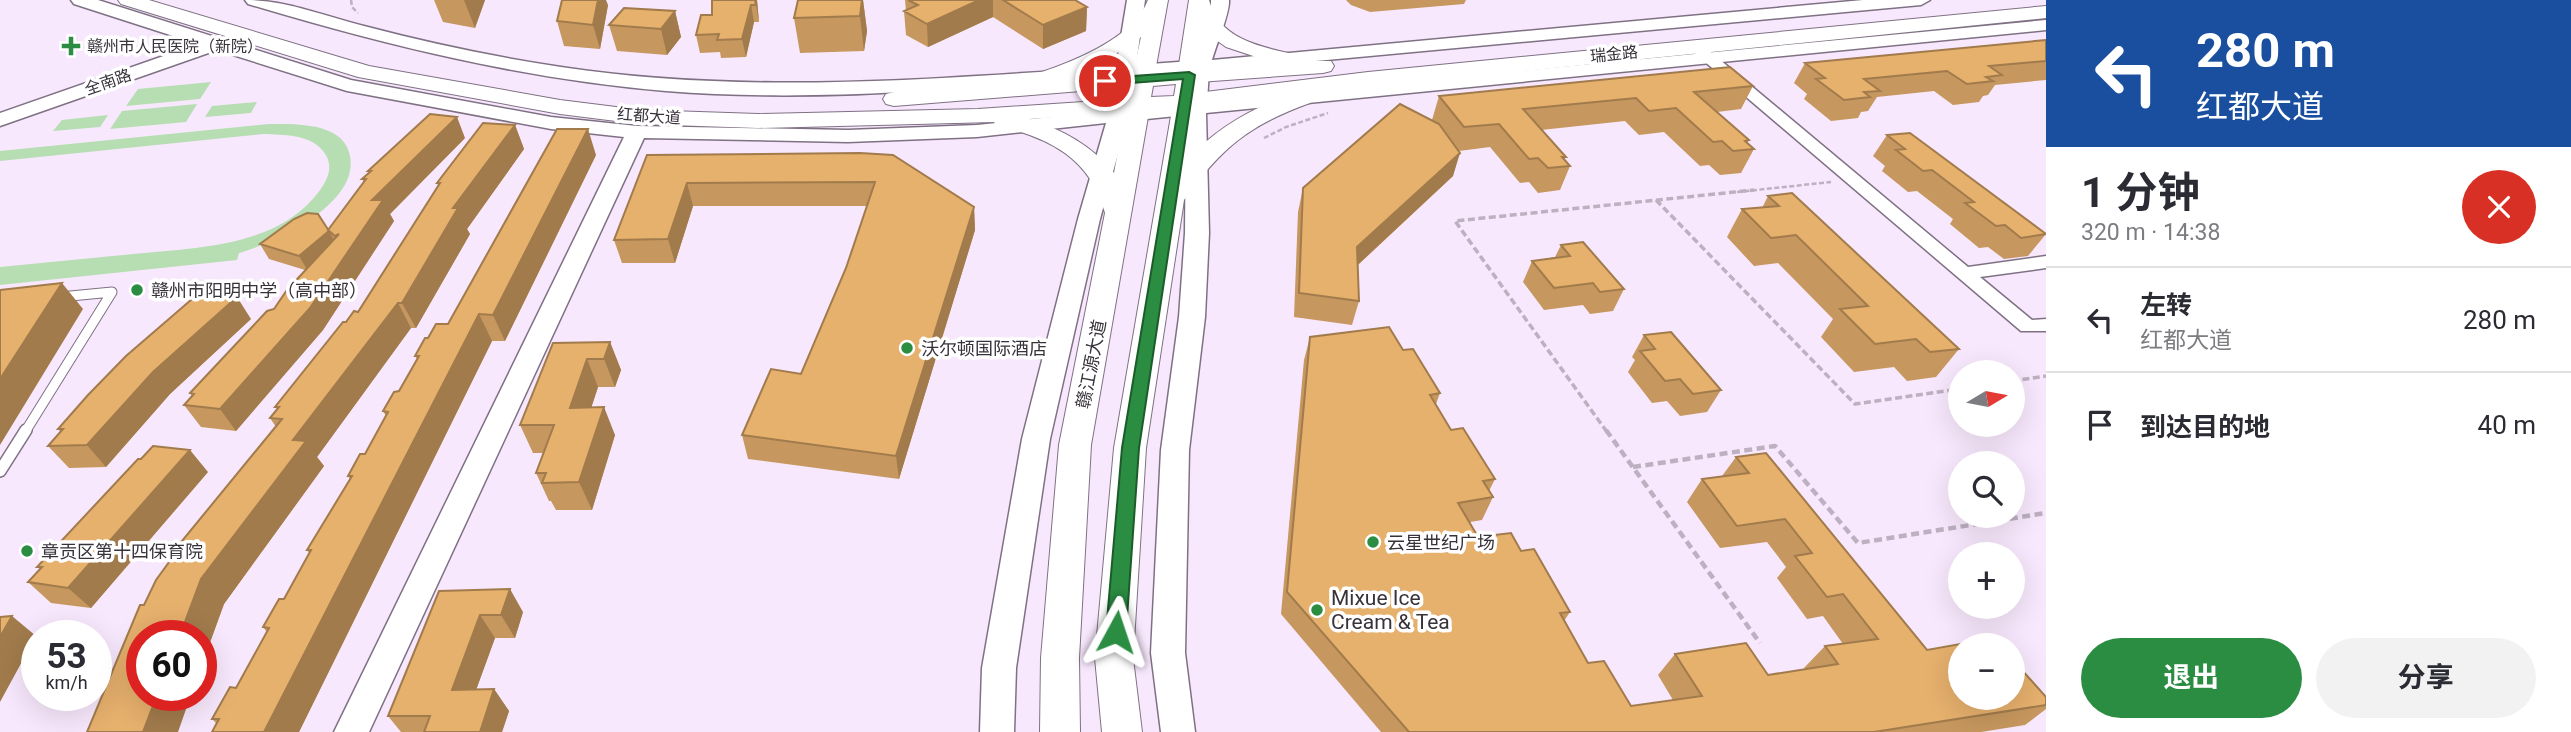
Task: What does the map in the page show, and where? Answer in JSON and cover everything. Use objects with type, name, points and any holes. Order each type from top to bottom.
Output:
[{"type":"main road","name":"红都大道","points":[[128,0],[366,72],[449,89],[640,117],[758,121],[975,105],[1129,109],[1192,88]]},
{"type":"main road","name":"红都大道","points":[[199,0],[274,24],[449,89]]},
{"type":"main road","points":[[975,105],[1096,58],[1130,36],[1147,18],[1158,0]]},
{"type":"main road","name":"赣江源大道","points":[[1060,732],[1060,658],[1075,445],[1119,217],[1134,76],[1158,0]]},
{"type":"main road","points":[[1199,0],[1203,17],[1212,27],[1245,47],[1290,60],[1364,71]]},
{"type":"main road","points":[[1122,732],[1114,658],[1130,448],[1192,88],[1199,0]]},
{"type":"main road","name":"瑞金路","points":[[1192,88],[2036,0]]},
{"type":"main road","name":"瑞金路","points":[[1364,71],[1702,52],[2046,12]]},
{"type":"main road","points":[[1171,201],[1195,165],[1236,129],[1273,109],[1364,71]]},
{"type":"main road","name":"红都大道","points":[[975,105],[1134,76],[1192,88]]},
{"type":"main road","points":[[975,105],[1072,147],[1102,174],[1112,190],[1119,217]]},
{"type":"street","points":[[80,0],[347,85],[449,89],[551,123],[637,132],[848,136],[977,131],[1129,109]]},
{"type":"street","points":[[254,0],[298,14],[485,61],[665,85],[774,90],[847,89],[1051,76],[1134,76],[1130,36],[1136,0]]},
{"type":"street","points":[[298,14],[326,0]]},
{"type":"street","points":[[1178,732],[1168,653],[1175,450],[1192,317],[1197,233],[1192,88],[1212,27],[1221,9],[1220,0]]},
{"type":"street","points":[[1192,88],[1290,60],[1921,0]]},
{"type":"street","points":[[1192,88],[1301,98],[1702,52],[2046,25]]},
{"type":"street","name":"全南路","points":[[0,120],[215,44]]},
{"type":"street","points":[[1702,52],[2028,327],[2046,325]]},
{"type":"street","points":[[449,89],[485,61]]},
{"type":"street","points":[[998,732],[999,668],[1036,439],[1089,219],[1102,174],[1129,109]]},
{"type":"street","points":[[351,732],[637,132]]},
{"type":"street","points":[[1964,272],[2046,262]]},
{"type":"lane","points":[[0,471],[112,292],[50,298]]},
{"type":"path","points":[[351,0],[352,7],[360,14]]},
{"type":"path","points":[[1258,141],[1286,127],[1334,111]]},
{"type":"path","points":[[1760,643],[1455,220],[1854,179]]},
{"type":"path","points":[[1656,200],[1855,404],[1948,391]]},
{"type":"path","points":[[2025,379],[2046,376]]},
{"type":"path","points":[[1633,467],[1775,446],[1858,543],[2046,513]]},
{"type":"green space","points":[[211,82],[200,99],[126,106],[138,89]]},
{"type":"green space","points":[[257,102],[251,113],[205,117],[212,106]]},
{"type":"green space","points":[[197,104],[186,122],[110,129],[122,111]]},
{"type":"green space","points":[[108,115],[100,127],[53,131],[62,120]]},
{"type":"green space","points":[[269,124],[303,125],[326,130],[344,142],[349,152],[350,170],[343,187],[331,203],[294,229],[239,253],[237,260],[0,285],[0,267],[203,247],[256,235],[302,210],[320,190],[328,176],[329,166],[323,151],[311,141],[296,136],[263,134],[0,161],[0,151]]},
{"type":"building","points":[[562,0],[598,0],[593,25],[557,21]]},
{"type":"building","points":[[712,0],[755,0],[756,5],[751,5],[742,39],[717,40],[719,34],[696,35],[701,15],[712,15]]},
{"type":"building","points":[[798,0],[862,0],[860,16],[794,18]]},
{"type":"building","points":[[908,0],[979,0],[927,24],[904,11],[918,5]]},
{"type":"building","points":[[1003,0],[1075,0],[1087,7],[1043,25]]},
{"type":"building","points":[[624,8],[675,11],[661,29],[609,25]]},
{"type":"building","points":[[2046,40],[2046,61],[1989,66],[2002,75],[1986,77],[1993,81],[1967,84],[1947,71],[1864,79],[1880,91],[1864,92],[1870,97],[1844,100],[1816,79],[1825,78],[1805,63]]},
{"type":"building","points":[[1730,67],[1753,86],[1694,92],[1749,140],[1745,141],[1754,149],[1733,151],[1722,141],[1713,142],[1676,108],[1649,111],[1636,98],[1523,109],[1566,157],[1562,157],[1570,166],[1548,168],[1538,158],[1529,159],[1499,124],[1464,127],[1439,96]]},
{"type":"building","points":[[1400,104],[1439,124],[1460,153],[1357,247],[1359,301],[1299,293],[1303,188]]},
{"type":"building","points":[[430,114],[457,117],[372,200],[383,200],[310,308],[220,409],[184,405],[194,394],[190,393],[267,311],[274,309],[287,290],[339,234],[335,236],[328,230],[366,179],[362,179],[371,171],[368,171]]},
{"type":"building","points":[[483,123],[515,125],[453,208],[458,208],[402,303],[398,303],[293,440],[306,441],[201,579],[186,620],[134,620],[140,605],[144,605],[156,580],[172,558],[168,558],[282,419],[270,418],[279,407],[275,407],[343,322],[346,322],[354,311],[358,312],[440,183],[437,183]]},
{"type":"building","points":[[557,129],[588,129],[493,315],[479,314],[264,732],[212,732],[219,719],[212,719],[230,687],[236,688],[269,628],[263,627],[279,599],[284,599],[311,550],[307,550],[352,476],[348,476],[360,454],[365,454],[388,412],[383,411],[394,392],[399,391],[419,356],[415,356],[425,338],[428,338],[436,324],[448,324]]},
{"type":"building","points":[[1910,133],[2046,234],[2021,238],[2005,225],[1996,226],[1965,203],[1974,202],[1932,170],[1923,171],[1896,150],[1905,149],[1887,135]]},
{"type":"building","points":[[647,155],[893,155],[974,207],[896,456],[742,435],[771,369],[801,374],[846,268],[875,182],[687,183],[668,239],[614,240]]},
{"type":"building","points":[[1792,193],[1959,349],[1930,352],[1916,339],[1875,344],[1840,309],[1868,306],[1796,235],[1771,238],[1742,209],[1779,206],[1768,196]]},
{"type":"building","points":[[307,213],[318,214],[329,231],[299,256],[260,244],[294,219]]},
{"type":"building","points":[[1583,242],[1624,289],[1600,292],[1593,283],[1554,288],[1532,261],[1570,256],[1561,245]]},
{"type":"building","points":[[62,283],[0,379],[0,290]]},
{"type":"building","points":[[210,288],[237,297],[153,372],[87,445],[48,446],[63,429],[58,429],[126,356],[192,299],[196,300]]},
{"type":"building","points":[[1389,327],[1403,350],[1413,349],[1440,393],[1430,395],[1451,430],[1463,428],[1495,479],[1483,481],[1493,497],[1458,503],[1478,537],[1511,533],[1521,551],[1534,549],[1570,612],[1560,613],[1588,663],[1604,661],[1631,706],[1702,696],[1675,654],[1746,643],[1768,675],[1838,664],[1825,646],[1878,639],[1843,594],[1827,597],[1795,556],[1812,553],[1785,519],[1737,526],[1702,479],[1749,473],[1736,457],[1766,453],[1927,650],[1948,646],[1948,710],[2014,710],[1874,732],[1409,732],[1287,592],[1310,337]]},
{"type":"building","points":[[1671,332],[1721,390],[1693,394],[1680,379],[1665,381],[1640,351],[1655,349],[1644,335]]},
{"type":"building","points":[[610,342],[604,359],[587,359],[570,408],[604,407],[579,482],[542,483],[546,473],[536,473],[554,425],[520,425],[553,343]]},
{"type":"building","points":[[153,446],[190,450],[68,588],[28,582],[42,567],[37,567]]},
{"type":"building","points":[[510,589],[501,615],[480,615],[452,690],[494,689],[480,732],[424,732],[430,716],[388,716],[439,591]]},
{"type":"building","points":[[12,616],[0,637],[0,617]]},
{"type":"building","points":[[126,639],[126,711],[151,711],[143,732],[87,732],[96,711],[112,711],[112,672]]},
{"type":"building","points":[[2025,674],[2046,697],[2046,705],[2025,708]]},
{"type":"place","name":"赣州市人民医院（新院）","points":[[71,46]]},
{"type":"place","name":"赣州市阳明中学（高中部）","points":[[137,290]]},
{"type":"place","name":"沃尔顿国际酒店","points":[[907,348]]},
{"type":"place","name":"云星世纪广场","points":[[1373,542]]},
{"type":"place","name":"章贡区第十四保育院","points":[[27,551]]},
{"type":"place","name":"Mixue Ice Cream & Tea","points":[[1317,610]]},
{"type":"route","points":[[1105,81],[1189,75],[1130,448],[1116,632]]}]
